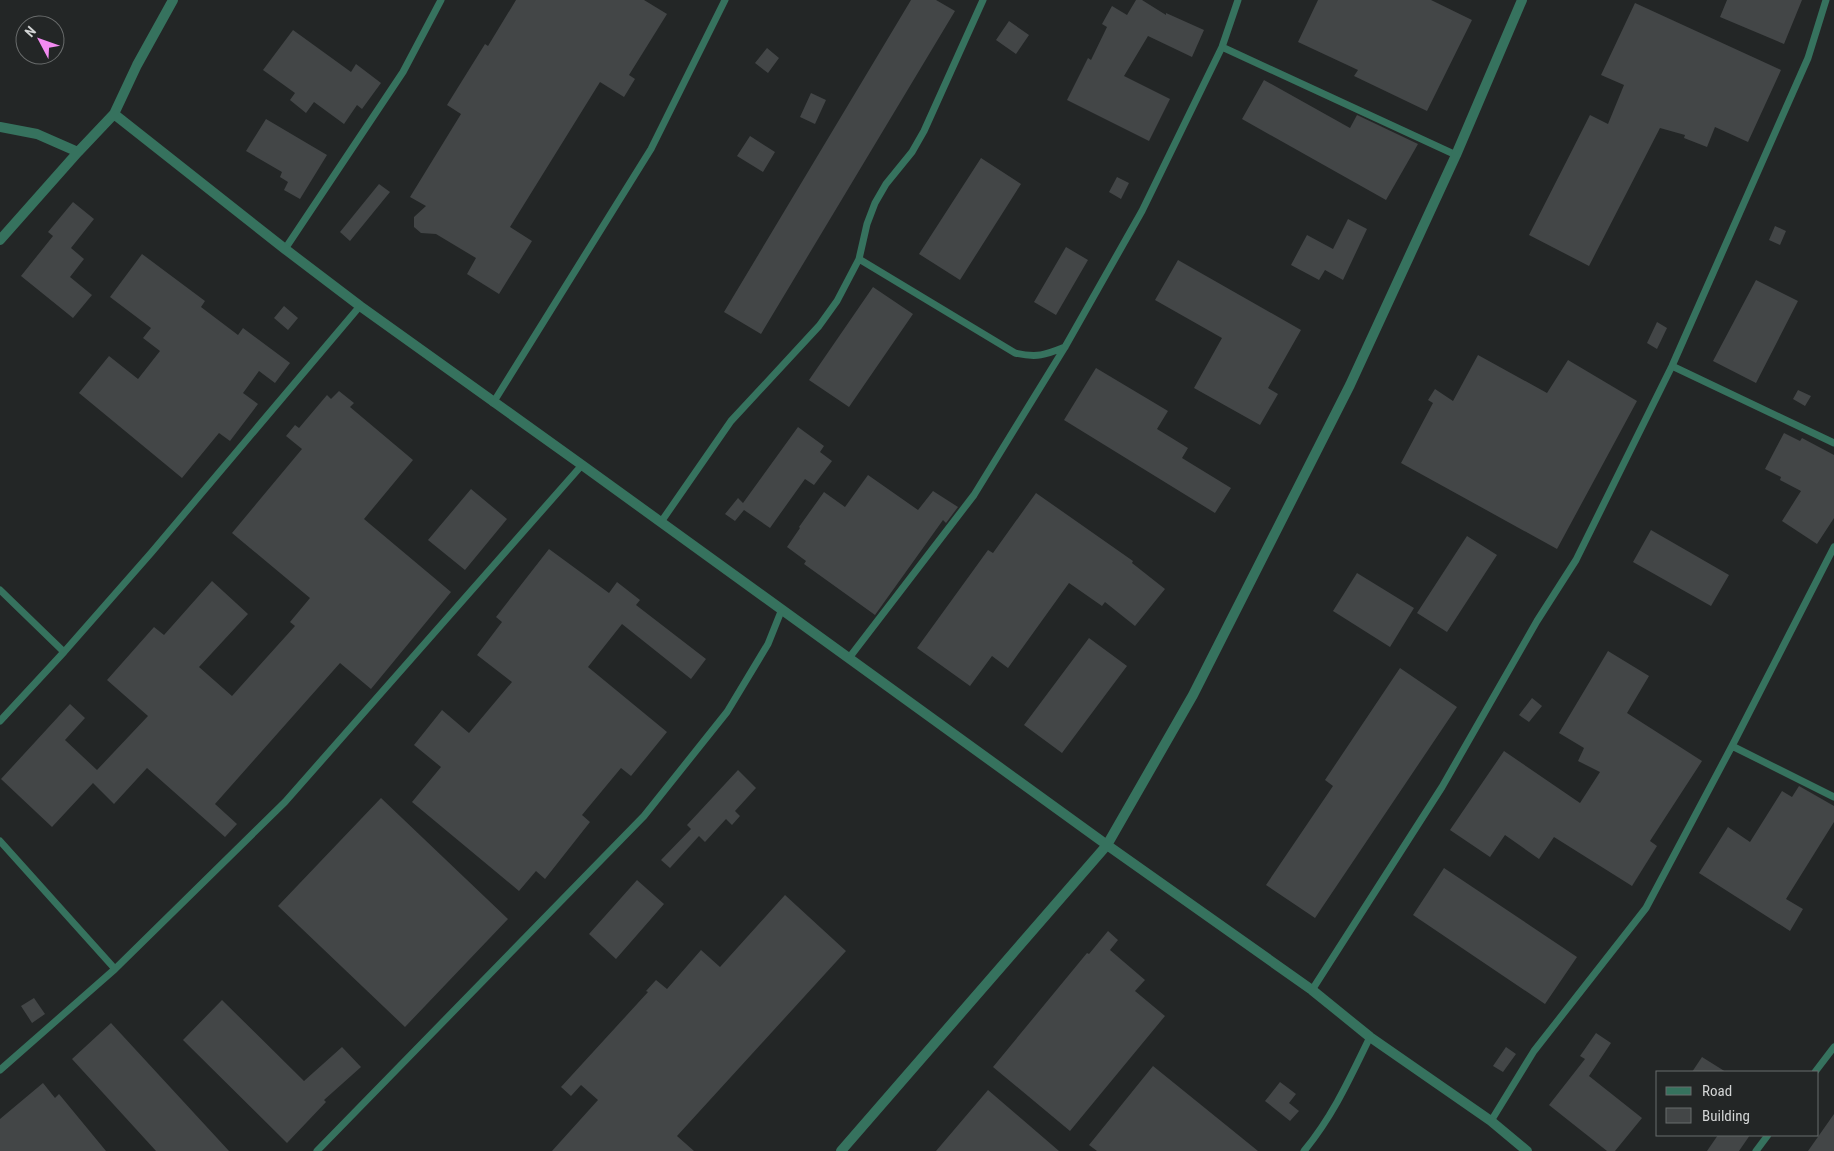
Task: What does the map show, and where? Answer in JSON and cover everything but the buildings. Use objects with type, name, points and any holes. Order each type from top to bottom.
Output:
[{"type":"street","points":[[0,240],[114,114],[137,65],[173,0]]},
{"type":"street","points":[[841,1151],[1107,845],[1192,695],[1350,384],[1456,156],[1522,0]]},
{"type":"street","points":[[114,114],[360,306],[1107,845],[1312,990],[1370,1037],[1491,1121],[1527,1151]]},
{"type":"street","points":[[0,127],[37,134],[78,152]]},
{"type":"lane","points":[[285,249],[403,72],[441,0]]},
{"type":"lane","points":[[494,403],[651,149],[726,0]]},
{"type":"lane","points":[[661,522],[731,421],[819,326],[837,301],[859,259],[867,224],[875,203],[886,184],[912,152],[924,131],[983,0]]},
{"type":"lane","points":[[849,658],[974,495],[1065,347],[1142,211],[1222,47],[1238,0]]},
{"type":"lane","points":[[1312,990],[1442,787],[1538,621],[1576,560],[1672,366],[1808,58],[1826,0]]},
{"type":"lane","points":[[1222,47],[1456,156]]},
{"type":"lane","points":[[859,259],[1015,354],[1031,357],[1065,347]]},
{"type":"lane","points":[[0,721],[151,553],[360,306]]},
{"type":"lane","points":[[1672,366],[1834,443]]},
{"type":"lane","points":[[0,1070],[115,969],[284,802],[582,465]]},
{"type":"lane","points":[[1491,1121],[1534,1051],[1646,908],[1834,547]]},
{"type":"lane","points":[[0,590],[64,652]]},
{"type":"lane","points":[[317,1151],[644,816],[726,712],[768,644],[782,609]]},
{"type":"lane","points":[[1732,746],[1834,797]]},
{"type":"lane","points":[[0,842],[115,969]]},
{"type":"lane","points":[[1304,1151],[1322,1129],[1339,1101],[1370,1037]]},
{"type":"lane","points":[[1816,1071],[1834,1047]]},
{"type":"lane","points":[[1756,1151],[1767,1136]]}]
